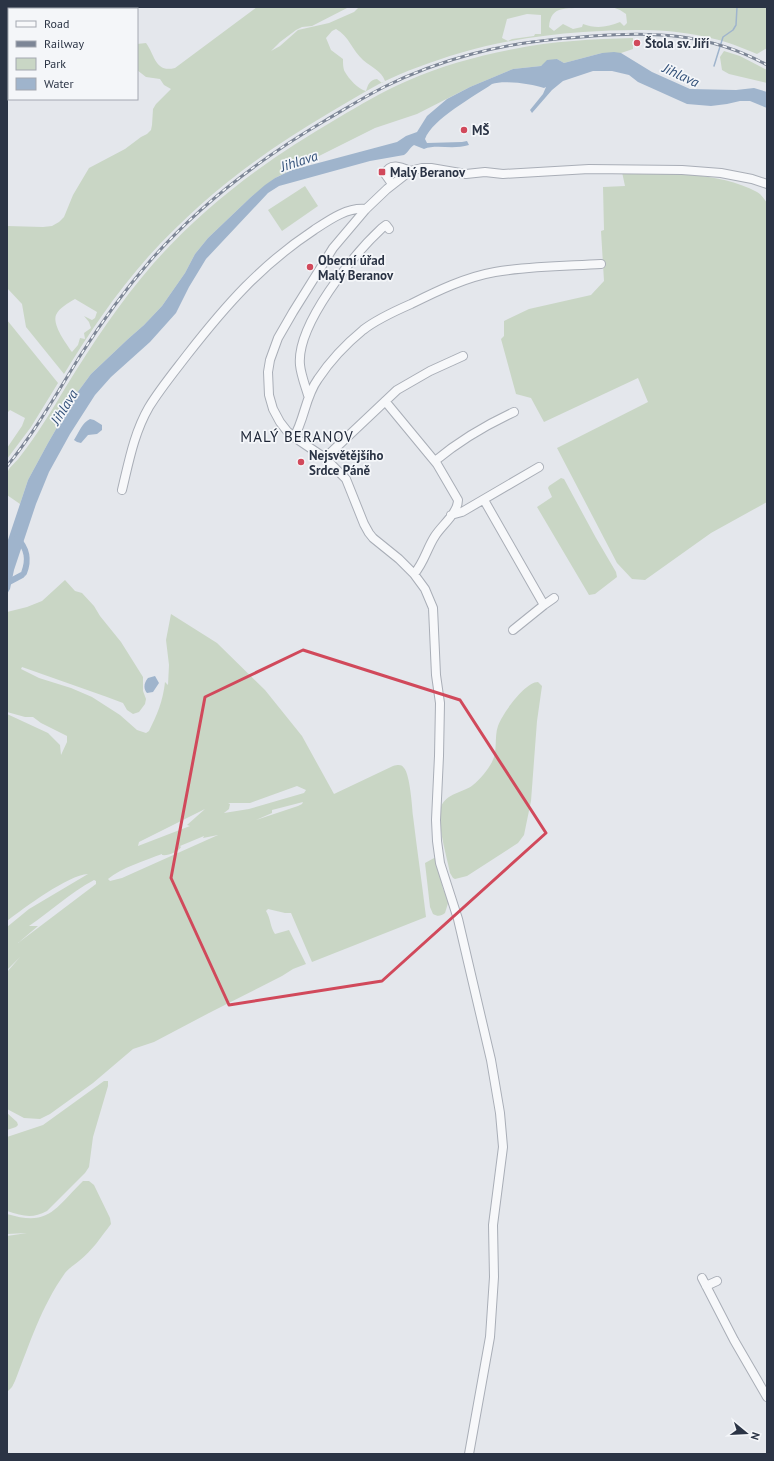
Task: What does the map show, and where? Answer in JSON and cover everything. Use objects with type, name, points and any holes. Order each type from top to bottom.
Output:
[{"type":"street","points":[[392,184],[385,174],[389,167],[396,166],[410,171]]},
{"type":"street","points":[[469,1454],[490,1337],[494,1277],[493,1225],[503,1147],[502,1130],[491,1060],[458,919],[440,863],[436,820],[440,703],[436,675],[434,615],[431,601],[425,589],[414,574],[399,559],[372,538],[364,524],[346,479],[325,458],[287,431],[280,422],[271,403],[268,372],[272,349],[295,308],[342,237],[366,209],[392,184],[410,171],[422,168],[431,168],[466,174],[485,172],[503,174],[590,169],[682,170],[721,173],[752,179],[767,184]]},
{"type":"street","points":[[122,490],[137,432],[150,406],[165,384],[229,302],[268,264],[295,242],[347,211],[359,208],[366,209]]},
{"type":"street","points":[[308,395],[300,365],[304,340],[314,315],[321,302],[362,247],[386,225],[389,229]]},
{"type":"street","points":[[294,437],[300,427],[308,395],[338,353],[363,330],[397,310],[427,296],[483,275],[497,272],[601,264]]},
{"type":"street","points":[[325,458],[403,386],[430,371],[463,356]]},
{"type":"street","points":[[385,401],[435,461],[443,472],[458,500],[458,504],[436,534],[420,567],[414,574]]},
{"type":"street","points":[[435,461],[464,439],[514,412]]},
{"type":"street","points":[[451,515],[462,512],[539,468]]},
{"type":"street","points":[[484,500],[544,605]]},
{"type":"street","points":[[513,630],[554,598]]},
{"type":"street","points":[[716,1281],[704,1282],[734,1340],[767,1397]]},
{"type":"highlighted area","points":[[303,650],[460,700],[546,833],[382,981],[229,1005],[171,878],[205,697]]},
{"type":"green space","points":[[257,7],[349,7],[312,26],[302,27],[296,30],[271,51],[280,46],[298,30],[329,23],[354,12],[359,7],[584,7],[556,11],[550,20],[549,27],[554,31],[563,24],[573,29],[582,27],[583,24],[602,27],[620,22],[624,26],[627,23],[626,14],[612,7],[767,7],[767,48],[757,54],[735,45],[714,39],[672,31],[628,30],[583,32],[521,39],[491,45],[429,63],[385,81],[379,72],[359,56],[344,35],[336,29],[332,31],[326,38],[331,50],[343,59],[344,71],[351,81],[366,91],[279,144],[233,178],[189,215],[148,257],[125,285],[93,328],[64,374],[26,327],[22,304],[7,288],[7,226],[43,227],[52,226],[59,222],[64,217],[73,195],[89,168],[125,149],[151,130],[153,109],[171,89],[164,85],[160,79],[146,77],[138,71],[138,44],[146,43],[156,62],[163,68],[175,68]],"holes":[[[527,14],[541,15],[541,34],[535,34],[534,36],[512,39],[508,41],[502,38],[507,19]],[[75,299],[97,312],[95,318],[92,320],[84,316],[89,322],[91,328],[84,333],[85,339],[80,338],[78,345],[72,352],[56,324],[55,319],[59,310]]]},
{"type":"green space","points":[[633,38],[633,49],[621,53],[602,53],[564,63],[557,59],[541,66],[513,69],[470,87],[417,114],[375,128],[275,178],[251,197],[208,238],[195,254],[185,273],[162,306],[144,325],[91,374],[77,393],[48,443],[28,480],[20,504],[7,495],[7,476],[9,470],[38,431],[97,338],[129,293],[173,242],[217,202],[263,166],[312,133],[372,98],[398,85],[446,66],[473,58],[528,46],[573,41]]},
{"type":"green space","points":[[724,51],[740,56],[767,70],[767,83],[729,74],[722,70],[720,57]]},
{"type":"green space","points":[[377,79],[382,83],[366,91],[372,80]]},
{"type":"green space","points":[[622,172],[691,175],[726,180],[757,192],[767,203],[767,502],[711,533],[645,580],[632,579],[617,563],[557,448],[648,402],[638,378],[544,422],[531,398],[516,394],[501,339],[504,336],[504,321],[529,309],[591,295],[604,281],[601,231],[604,230],[603,187],[625,186]]},
{"type":"green space","points":[[305,186],[318,206],[282,231],[268,210]]},
{"type":"green space","points":[[7,320],[58,383],[31,427],[7,459],[7,448],[22,426],[25,418],[10,410],[7,413]]},
{"type":"green space","points":[[561,478],[564,479],[616,572],[617,577],[595,594],[589,595],[537,507],[552,497],[548,488]]},
{"type":"green space","points":[[65,580],[75,591],[82,593],[94,606],[100,616],[121,642],[143,677],[143,691],[146,699],[145,704],[139,712],[133,714],[127,710],[123,703],[22,667],[21,669],[39,678],[71,688],[92,697],[120,715],[137,730],[146,733],[149,731],[159,708],[165,682],[168,685],[169,665],[166,640],[171,614],[217,643],[265,690],[302,736],[334,794],[393,766],[402,766],[408,777],[426,917],[312,962],[291,913],[268,909],[266,911],[275,934],[289,930],[306,964],[293,969],[154,1042],[133,1049],[93,1083],[50,1114],[40,1119],[24,1118],[7,1109],[7,972],[20,957],[7,970],[7,927],[29,909],[88,874],[69,880],[58,886],[7,921],[7,714],[48,733],[60,745],[61,755],[67,742],[67,736],[41,723],[33,717],[25,717],[7,712],[7,612],[27,607],[42,601]],"holes":[[[297,786],[306,790],[304,793],[249,809],[224,813],[229,809],[230,804],[228,803],[250,803]],[[303,802],[298,806],[256,820],[272,813],[272,810]],[[205,809],[187,825],[190,826],[138,846],[139,842]],[[218,835],[122,878],[110,881],[108,879],[120,871],[141,862],[162,854],[167,855],[173,853],[180,849],[180,846],[204,836],[203,838]],[[94,880],[96,881],[96,884],[18,943],[38,926],[29,926]]]},
{"type":"green space","points":[[538,682],[542,686],[537,721],[531,801],[524,835],[518,843],[467,876],[455,879],[450,873],[442,839],[440,813],[443,802],[451,796],[469,788],[481,778],[494,758],[497,730],[504,714],[527,687]]},
{"type":"green space","points":[[436,857],[443,889],[449,900],[445,913],[439,916],[433,914],[430,907],[425,863]]},
{"type":"green space","points":[[104,1081],[108,1081],[108,1086],[93,1137],[89,1167],[85,1173],[47,1211],[42,1214],[27,1216],[7,1211],[7,1137],[43,1125]]},
{"type":"green space","points":[[7,1113],[17,1122],[18,1125],[7,1130]]},
{"type":"green space","points":[[83,1181],[89,1181],[94,1185],[110,1218],[111,1224],[88,1253],[67,1271],[57,1286],[43,1312],[15,1381],[7,1392],[7,1236],[27,1233],[7,1234],[7,1214],[33,1218],[43,1216],[58,1207]]},
{"type":"water","points":[[602,53],[621,53],[652,72],[690,89],[736,90],[754,88],[767,92],[767,108],[750,101],[740,101],[711,106],[687,104],[638,82],[629,75],[612,71],[593,71],[563,81],[552,90],[532,113],[530,110],[543,94],[546,87],[544,88],[518,83],[497,83],[492,84],[465,101],[445,116],[429,131],[425,139],[427,143],[467,141],[469,145],[424,149],[414,145],[404,155],[370,161],[279,186],[268,193],[206,259],[189,287],[176,313],[150,342],[111,377],[95,395],[70,434],[49,472],[36,504],[14,570],[10,589],[7,594],[7,543],[28,480],[77,393],[91,374],[144,325],[162,306],[185,273],[195,254],[208,238],[251,197],[275,178],[292,170],[397,142],[406,136],[417,132],[427,116],[447,99],[470,87],[513,69],[541,66],[547,60],[557,59],[564,63]]},
{"type":"water","points":[[90,419],[102,425],[102,430],[97,434],[88,435],[81,443],[77,442],[74,440],[83,425]]},
{"type":"water","points":[[155,676],[159,683],[153,692],[147,693],[144,686],[148,678]]},
{"type":"waterway","points":[[714,66],[723,37],[733,30],[736,25],[737,7]]},
{"type":"waterway","points":[[17,538],[25,550],[27,559],[24,573]]},
{"type":"waterway","points":[[7,583],[22,575]]},
{"type":"railway","points":[[7,466],[36,426],[105,319],[140,272],[169,240],[211,201],[255,166],[302,135],[377,91],[427,68],[487,50],[532,42],[593,36],[638,34],[682,37],[725,47],[767,65]]},
{"type":"place","name":"Štola sv. Jiří","points":[[637,43]]},
{"type":"place","name":"MŠ","points":[[464,130]]},
{"type":"place","name":"Malý Beranov","points":[[382,172]]},
{"type":"place","name":"Obecní úřad Malý Beranov","points":[[310,267]]},
{"type":"place","name":"Nejsvětějšího Srdce Páně","points":[[301,462]]},
{"type":"district","name":"MALÝ BERANOV","points":[[297,436]]},
{"type":"water label","name":"Jihlava","points":[[681,75]]},
{"type":"water label","name":"Jihlava","points":[[299,161]]},
{"type":"water label","name":"Jihlava","points":[[64,407]]}]
